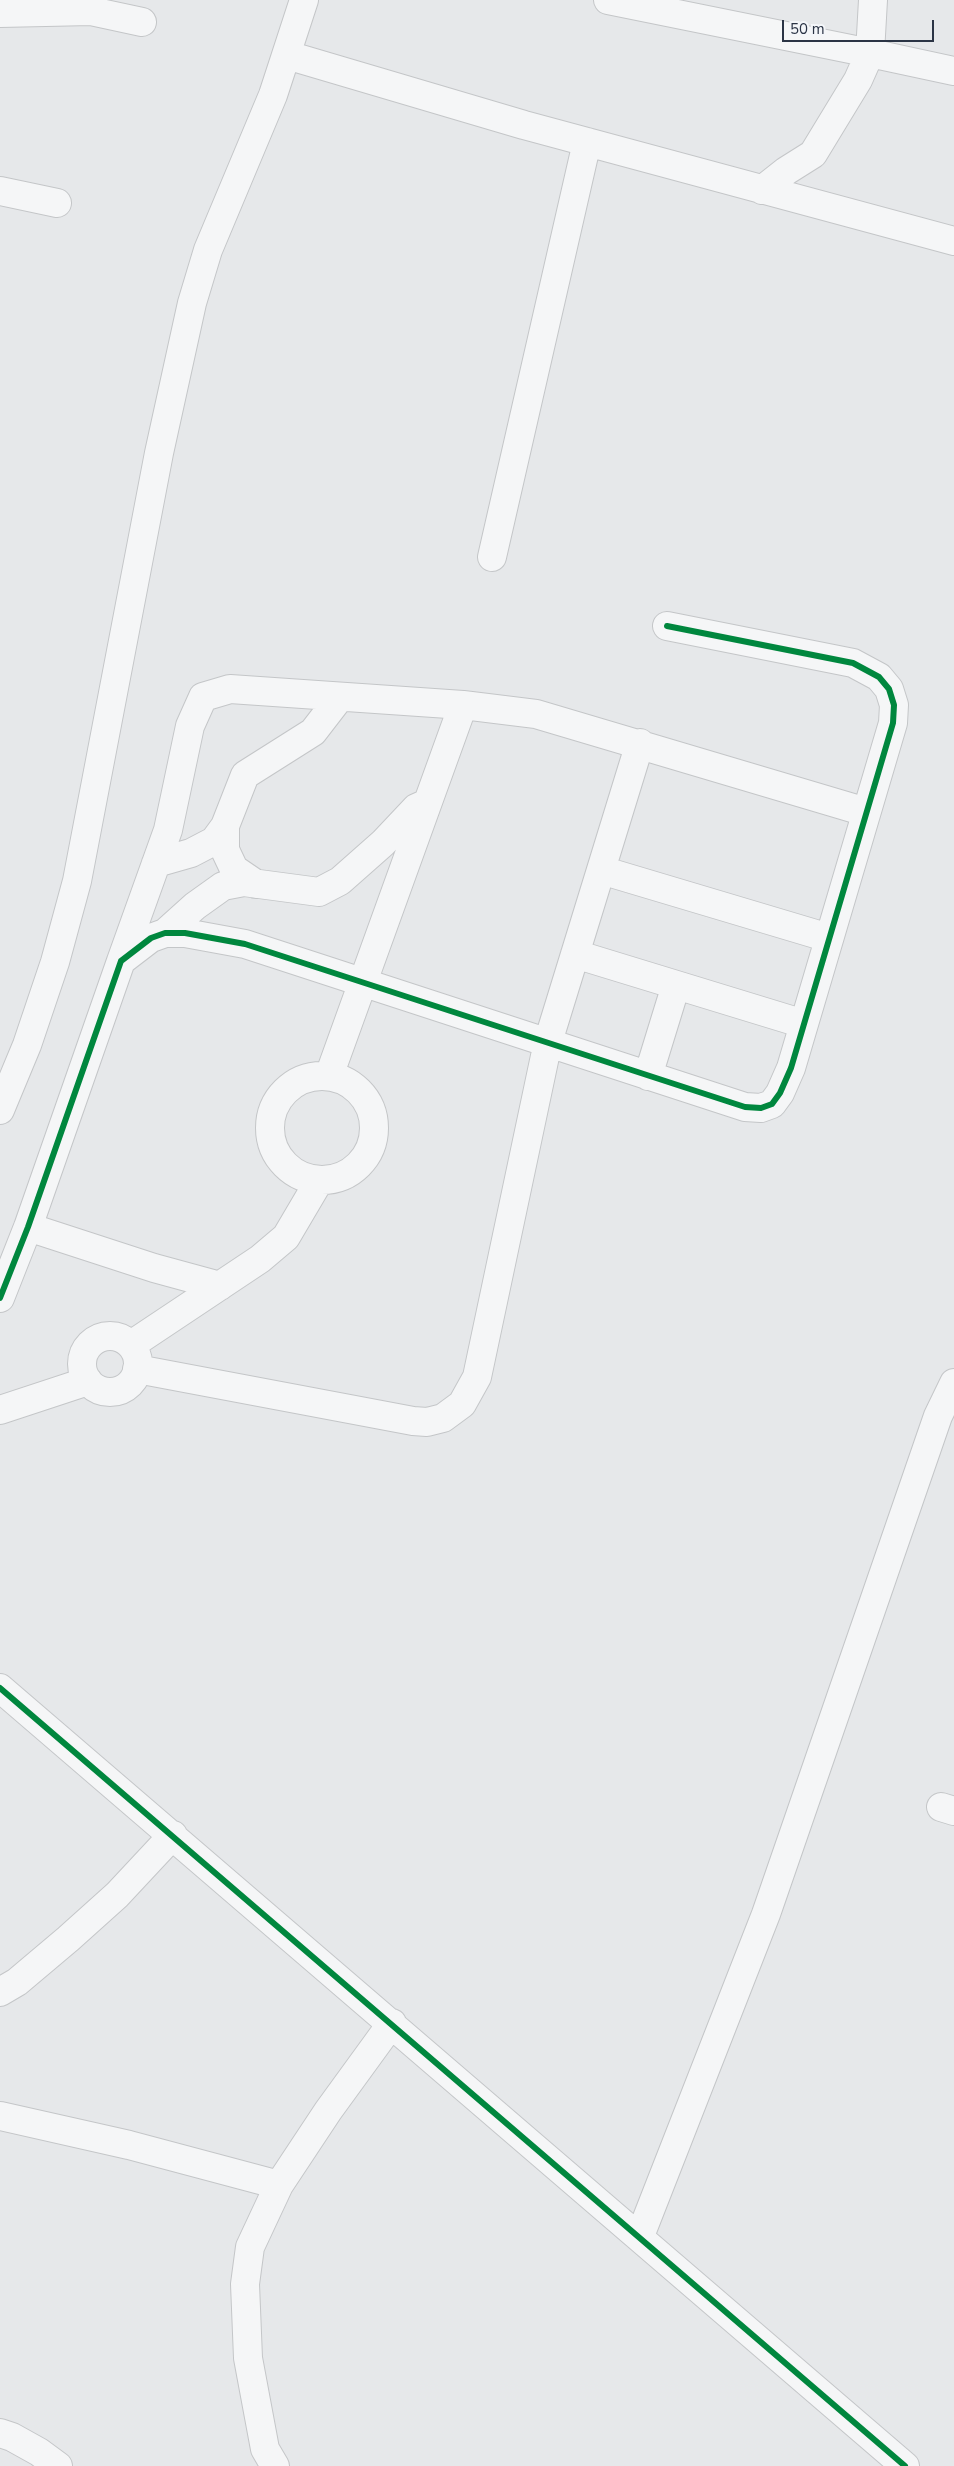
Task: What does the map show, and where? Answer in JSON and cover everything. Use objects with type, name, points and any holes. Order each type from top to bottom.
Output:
[{"type":"street","points":[[0,1110],[27,1044],[55,962],[77,881],[159,453],[192,303],[208,250],[287,55],[304,0]]},
{"type":"street","points":[[608,0],[651,4],[954,71]]},
{"type":"street","points":[[762,190],[786,171],[813,154],[858,80],[870,53],[873,0]]},
{"type":"street","points":[[0,13],[91,11],[142,22]]},
{"type":"street","points":[[287,55],[587,142],[954,241]]},
{"type":"street","points":[[492,557],[587,142]]},
{"type":"street","points":[[0,191],[57,203]]},
{"type":"street","points":[[164,933],[184,933],[245,944],[745,1107],[761,1108],[772,1104],[780,1093],[791,1068],[893,723],[894,704],[889,689],[879,677],[852,663],[667,626]]},
{"type":"street","points":[[0,1298],[28,1227],[168,830],[190,726],[203,698],[230,689],[464,705],[536,714],[866,812]]},
{"type":"street","points":[[156,863],[191,853],[214,841],[225,826],[245,775],[313,732],[340,697]]},
{"type":"street","points":[[329,1076],[361,983],[464,705]]},
{"type":"street","points":[[134,1357],[414,1421],[427,1422],[444,1418],[462,1404],[477,1377],[548,1042],[640,744]]},
{"type":"street","points":[[121,961],[151,938],[164,933],[223,886],[244,882],[319,892],[340,881],[383,843],[416,808],[428,803]]},
{"type":"street","points":[[225,826],[225,850],[234,869],[256,884]]},
{"type":"street","points":[[601,870],[829,938]]},
{"type":"street","points":[[575,954],[804,1024]]},
{"type":"street","points":[[648,1076],[676,985]]},
{"type":"street","points":[[310,1076],[329,1076],[346,1081],[360,1092],[370,1107],[374,1124],[372,1142],[365,1158],[352,1170],[336,1178],[319,1181],[300,1176],[285,1166],[274,1150],[269,1132],[270,1114],[279,1097],[293,1084],[310,1076]]},
{"type":"street","points":[[134,1357],[220,1286],[260,1259],[286,1237],[319,1181]]},
{"type":"street","points":[[28,1227],[145,1266],[220,1286]]},
{"type":"street","points":[[105,1336],[124,1339],[134,1357],[130,1382],[117,1391],[106,1391],[96,1388],[88,1382],[82,1364],[83,1354],[88,1346],[105,1336]]},
{"type":"street","points":[[0,1410],[88,1382]]},
{"type":"street","points":[[640,2236],[766,1914],[938,1416],[954,1383]]},
{"type":"street","points":[[0,1688],[173,1834],[905,2466]]},
{"type":"street","points":[[0,1992],[24,1976],[103,1908],[173,1834]]},
{"type":"street","points":[[275,2466],[265,2449],[248,2358],[245,2284],[250,2247],[279,2185],[328,2111],[392,2024]]},
{"type":"street","points":[[0,2116],[129,2145],[279,2185]]},
{"type":"street","points":[[0,2434],[12,2437],[39,2452],[58,2466]]},
{"type":"cycle path","points":[[0,1298],[28,1227],[121,961],[151,938],[165,933],[185,933],[245,944],[745,1107],[761,1108],[772,1104],[780,1093],[791,1068],[893,723],[894,705],[889,689],[879,677],[853,663],[667,626]]},
{"type":"cycle path","points":[[0,1688],[905,2466]]}]
